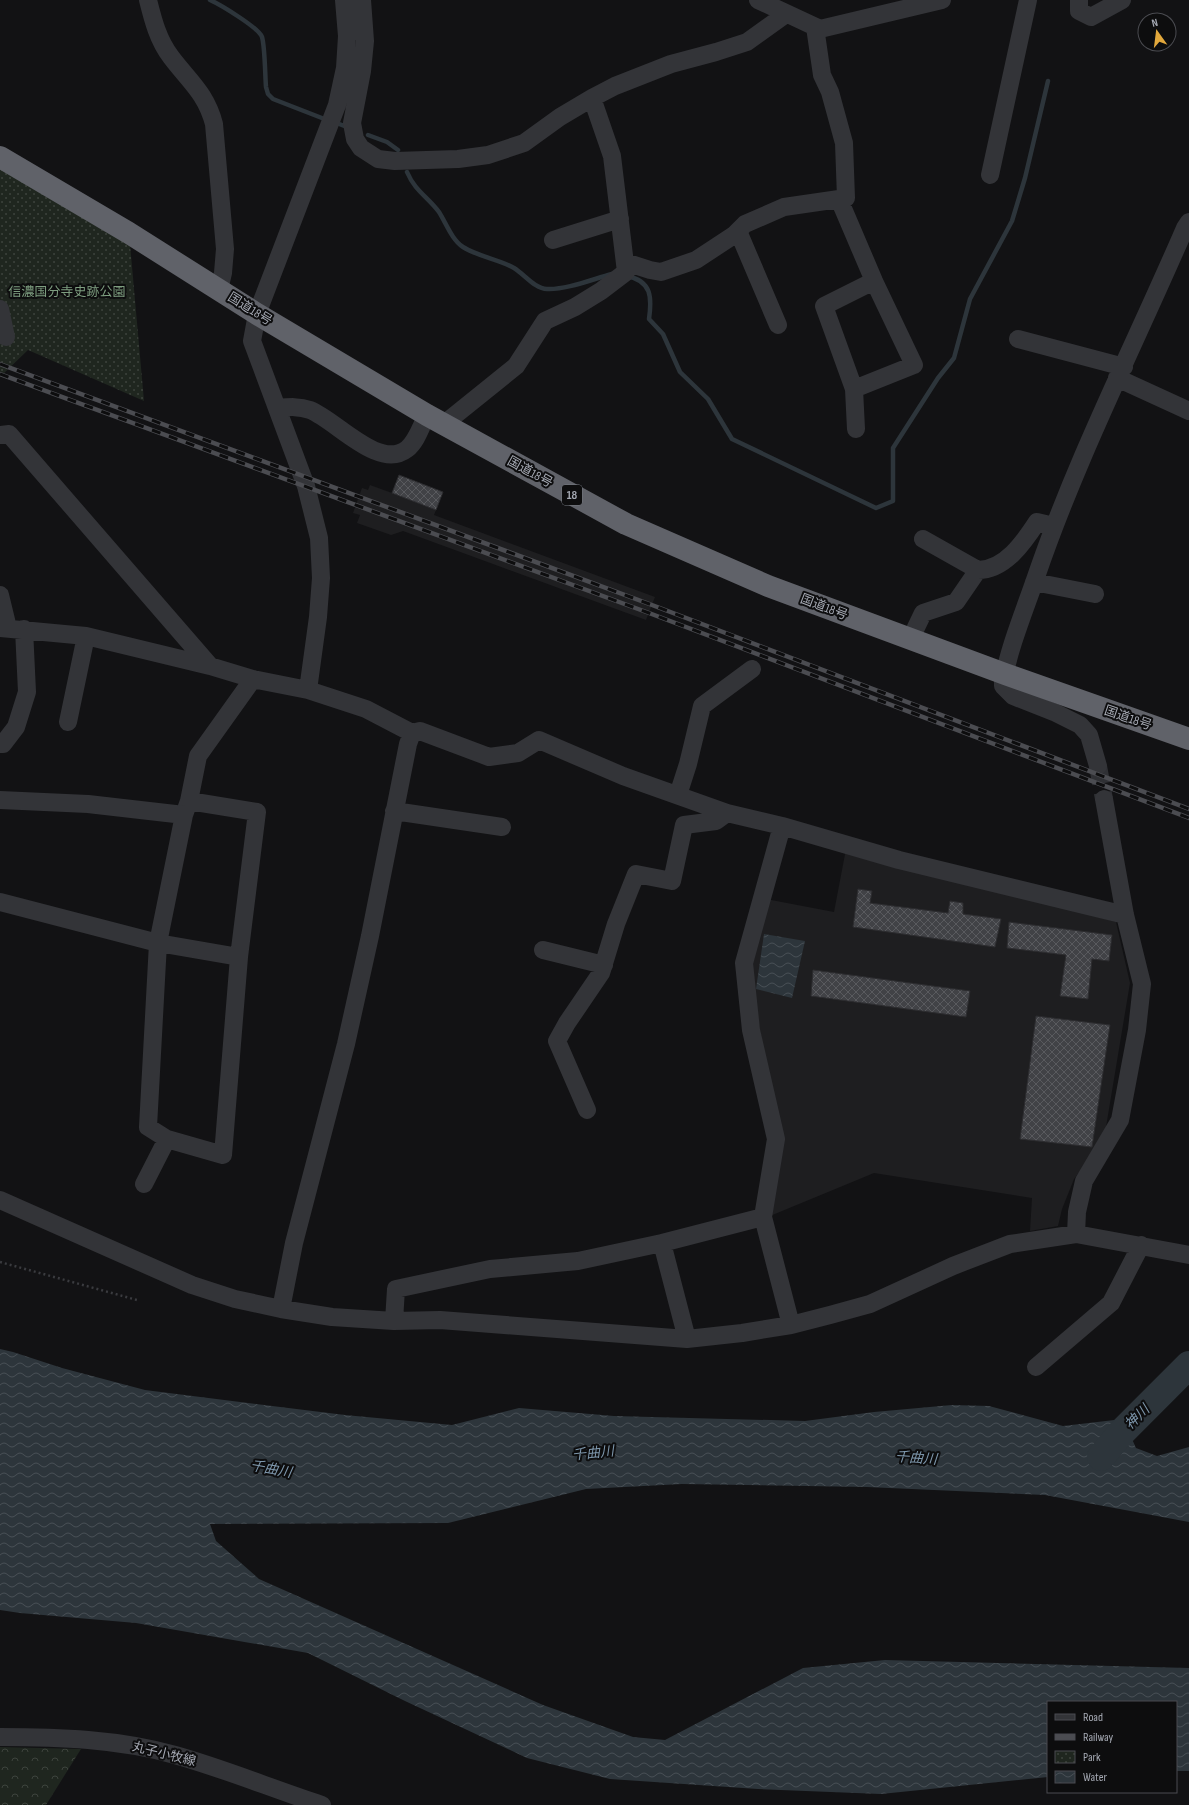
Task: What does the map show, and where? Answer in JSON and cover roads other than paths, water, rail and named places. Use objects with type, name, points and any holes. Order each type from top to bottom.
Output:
[{"type":"highway","name":"国道18号","points":[[0,157],[129,233],[257,314],[435,420],[626,524],[768,586],[910,640],[1189,739]]},
{"type":"street","points":[[148,0],[159,38],[171,56],[200,91],[210,110],[214,124],[225,249],[223,273],[219,290]]},
{"type":"street","points":[[308,690],[318,617],[321,578],[319,538],[306,486],[252,341],[257,314],[337,105],[344,68],[347,36],[344,0]]},
{"type":"street","points":[[362,0],[365,40],[362,72],[352,123],[355,139],[361,148],[378,159],[395,161],[458,159],[488,155],[524,143],[560,117],[615,86],[671,64],[747,42],[786,14]]},
{"type":"street","points":[[759,0],[820,29],[942,0]]},
{"type":"street","points":[[990,175],[1028,0]]},
{"type":"street","points":[[1079,0],[1079,11],[1091,17],[1122,0]]},
{"type":"street","points":[[624,262],[661,272],[696,260],[738,231],[745,224],[784,207],[846,198],[844,143],[830,92],[822,75],[815,27]]},
{"type":"street","points":[[277,408],[292,406],[311,411],[368,448],[381,454],[397,454],[407,449],[435,420],[516,366],[545,321],[575,307],[601,291],[626,272],[612,156],[592,98]]},
{"type":"street","points":[[838,199],[874,281],[914,365],[854,389]]},
{"type":"street","points":[[553,240],[620,220]]},
{"type":"street","points":[[1098,766],[1089,735],[1080,725],[1056,713],[1013,696],[1003,686],[1004,674],[1011,646],[1054,526],[1079,464],[1189,222]]},
{"type":"street","points":[[738,231],[778,325]]},
{"type":"street","points":[[856,429],[854,389],[824,306],[874,281]]},
{"type":"street","points":[[0,309],[6,337]]},
{"type":"street","points":[[1018,339],[1121,373],[1189,411]]},
{"type":"street","points":[[0,435],[9,434],[210,666]]},
{"type":"street","points":[[923,539],[978,570],[983,570],[1003,562],[1022,544],[1037,522],[1054,526]]},
{"type":"street","points":[[910,640],[923,614],[956,602],[978,570]]},
{"type":"street","points":[[1034,582],[1095,594]]},
{"type":"street","points":[[0,595],[11,628],[27,692],[16,727],[3,744],[0,744]]},
{"type":"street","points":[[11,628],[86,636],[210,666],[253,679],[308,690],[366,709],[412,733],[420,731],[489,756],[518,753],[539,740],[622,776],[727,813],[782,826],[899,860],[1125,915]]},
{"type":"street","points":[[68,722],[86,636]]},
{"type":"street","points":[[678,795],[688,764],[702,706],[752,669]]},
{"type":"street","points":[[0,800],[186,808],[257,812],[239,957],[223,1155],[167,1139],[148,1127],[158,943],[186,808],[198,756],[253,679]]},
{"type":"street","points":[[281,1309],[294,1243],[346,1044],[370,936],[394,812],[412,733]]},
{"type":"street","points":[[1076,1234],[1077,1212],[1084,1181],[1120,1120],[1137,1030],[1142,984],[1125,915],[1104,798]]},
{"type":"street","points":[[394,812],[502,827]]},
{"type":"street","points":[[587,1110],[557,1041],[567,1023],[601,973],[616,924],[636,874],[672,881],[684,825],[716,821],[727,813]]},
{"type":"street","points":[[782,826],[744,963],[751,1030],[776,1139],[763,1217],[791,1325]]},
{"type":"street","points":[[0,902],[158,943],[239,957]]},
{"type":"street","points":[[543,950],[604,965]]},
{"type":"street","points":[[144,1184],[167,1139]]},
{"type":"street","points":[[0,1200],[192,1285],[235,1299],[281,1309],[332,1317],[394,1321],[440,1320],[687,1339],[742,1334],[791,1325],[870,1304],[953,1266],[1010,1244],[1076,1234],[1189,1255]]},
{"type":"street","points":[[394,1321],[396,1288],[490,1269],[578,1261],[662,1243],[763,1217]]},
{"type":"street","points":[[662,1243],[687,1339]]},
{"type":"street","points":[[1036,1367],[1111,1303],[1142,1246]]},
{"type":"street","name":"丸子小牧線","points":[[0,1737],[108,1742],[141,1747],[175,1755],[322,1805]]},
{"type":"water","points":[[764,934],[805,941],[792,998],[756,989]]},
{"type":"water","name":"千曲川","points":[[0,1349],[62,1368],[145,1390],[345,1415],[452,1425],[519,1408],[614,1416],[805,1421],[874,1412],[952,1405],[989,1406],[1063,1426],[1123,1419],[1136,1448],[1157,1456],[1189,1447],[1189,1522],[1045,1495],[867,1487],[682,1484],[586,1489],[448,1523],[210,1524],[216,1541],[259,1579],[543,1705],[633,1737],[665,1740],[803,1668],[885,1660],[1189,1668],[1189,1771],[1177,1771],[1177,1701],[1047,1701],[1047,1777],[881,1794],[758,1789],[610,1779],[527,1758],[405,1701],[308,1653],[136,1623],[0,1610]]},
{"type":"waterway","points":[[210,0],[247,23],[262,37],[266,87],[268,94],[273,99],[327,120]]},
{"type":"waterway","points":[[627,276],[635,278],[646,286],[650,297],[649,319],[663,334],[680,372],[708,399],[732,439],[876,508],[893,501],[893,448],[938,378],[954,358],[970,299],[1012,221],[1025,178],[1048,81]]},
{"type":"waterway","points":[[334,122],[347,127]]},
{"type":"waterway","points":[[368,135],[387,142],[398,150]]},
{"type":"waterway","points":[[407,172],[410,179],[439,212],[452,236],[459,244],[475,253],[502,262],[514,268],[538,287],[547,289],[562,288],[612,274]]},
{"type":"waterway","name":"神川","points":[[1101,1457],[1121,1433],[1189,1365]]},
{"type":"tunnel","points":[[1098,766],[1104,799]]},
{"type":"railway","points":[[0,364],[652,605],[1189,809]]},
{"type":"railway","points":[[0,374],[649,613],[1189,818]]},
{"type":"park label","name":"信濃国分寺史跡公園","points":[[67,292]]}]
